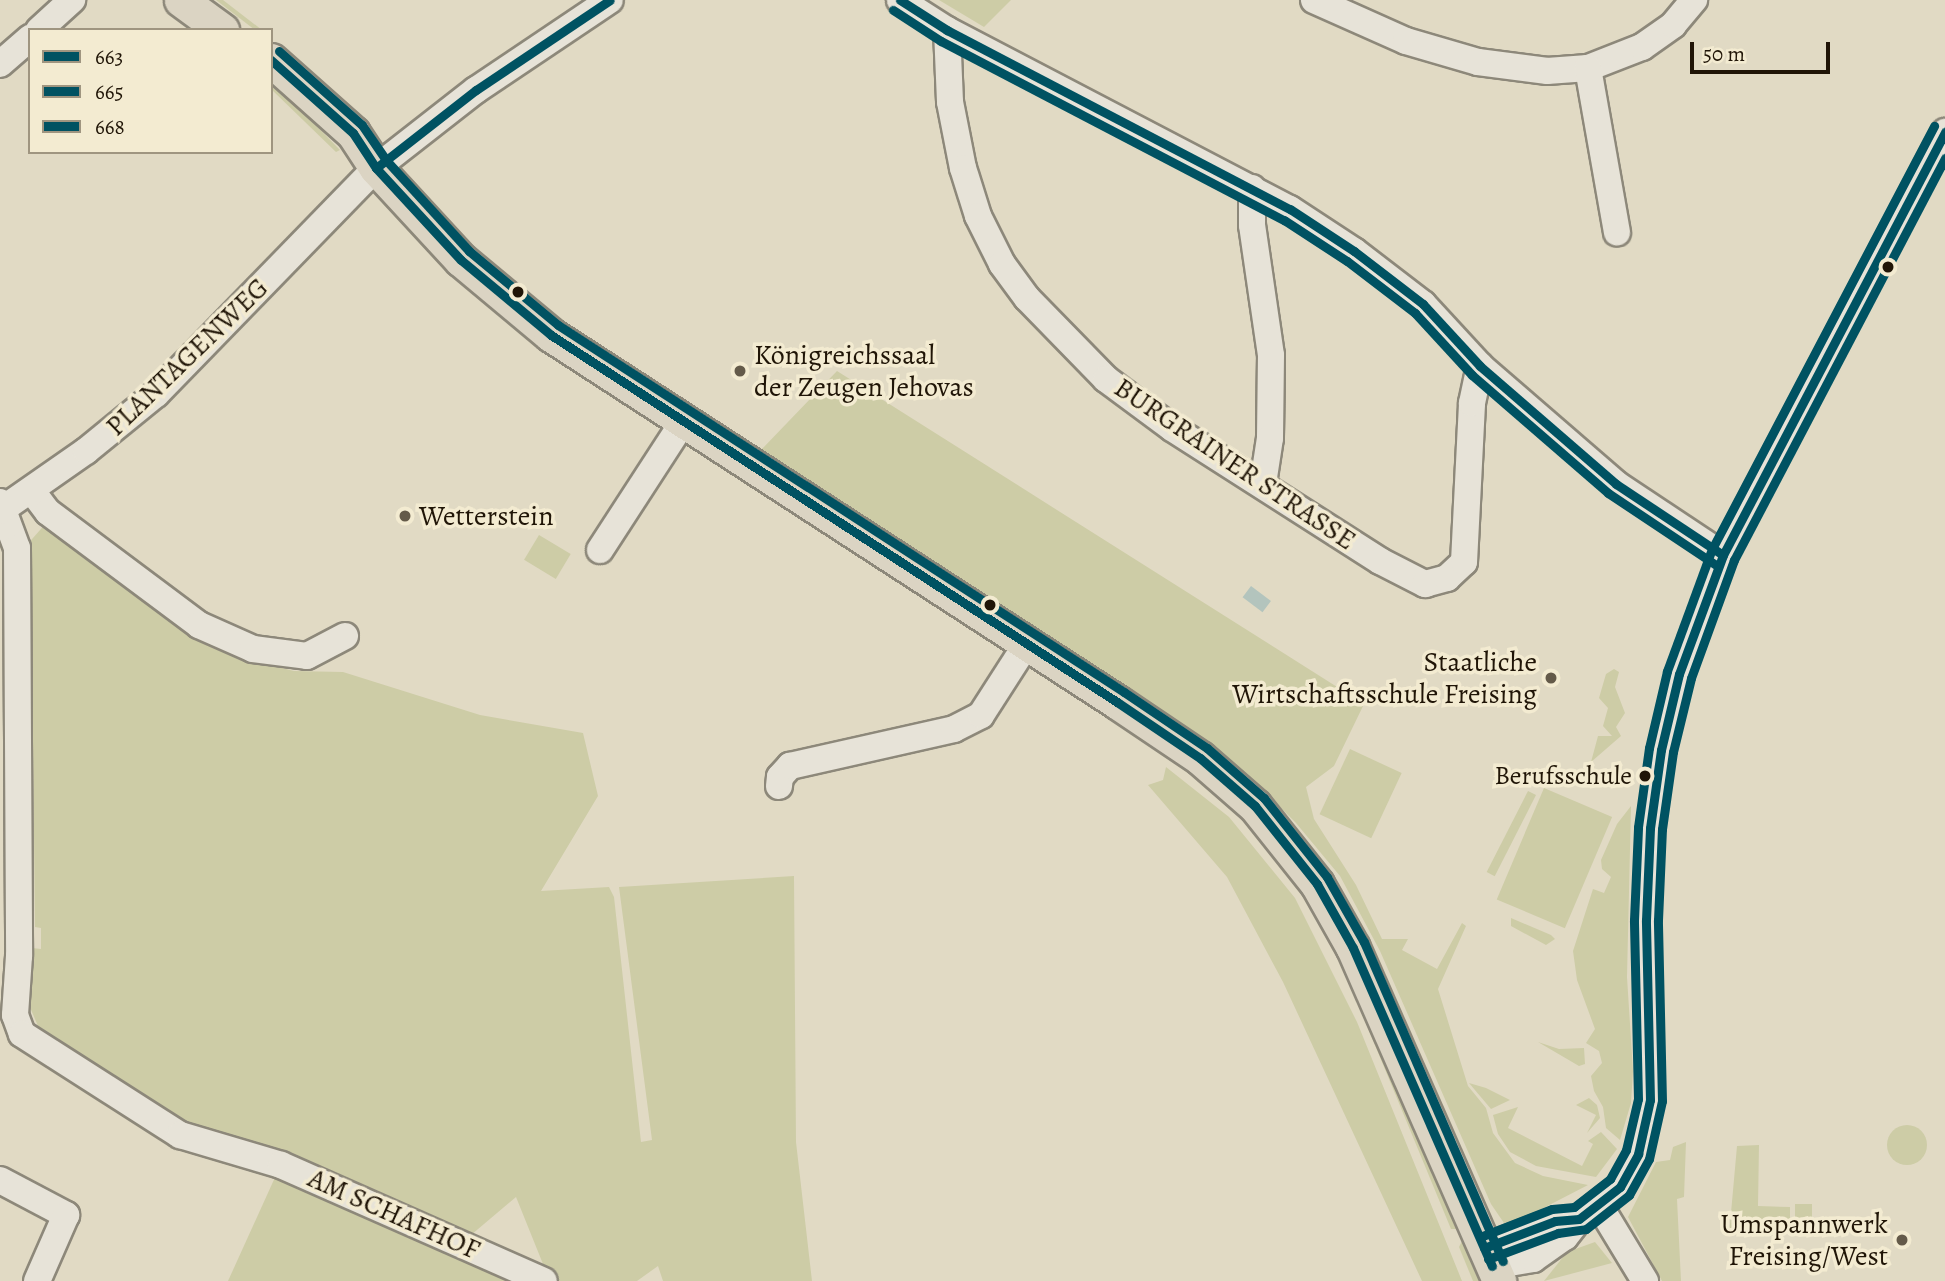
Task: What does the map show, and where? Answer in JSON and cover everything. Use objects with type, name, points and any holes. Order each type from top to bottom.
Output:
[{"type":"main road","points":[[181,0],[219,28]]},
{"type":"main road","points":[[273,62],[353,133],[376,168],[461,260],[511,304],[683,422],[1200,758],[1255,806],[1286,841],[1317,884],[1353,948],[1492,1265]]},
{"type":"street","points":[[41,28],[72,0]]},
{"type":"street","name":"PLANTAGENWEG","points":[[281,1165],[180,1135],[39,1047],[16,1026],[16,548],[1,507],[32,491],[181,371],[376,168],[476,90],[610,0]]},
{"type":"street","points":[[900,0],[947,30],[1252,188],[1354,251],[1423,304],[1480,366],[1616,484],[1723,555]]},
{"type":"street","points":[[1314,0],[1406,41],[1519,71],[1588,68],[1660,36],[1694,0]]},
{"type":"street","name":"BURGRAINER STRASSE","points":[[947,30],[956,140],[978,216],[1002,264],[1043,316],[1106,379],[1172,428],[1401,573],[1425,584],[1447,578],[1464,562],[1472,408],[1480,366]]},
{"type":"street","points":[[0,64],[28,40]]},
{"type":"street","points":[[1588,68],[1617,232]]},
{"type":"street","points":[[1492,1265],[1530,1270],[1625,1179],[1648,1121],[1646,920],[1656,776],[1679,674],[1723,555],[1945,132]]},
{"type":"street","points":[[1252,188],[1252,225],[1272,355],[1270,438],[1263,484]]},
{"type":"street","points":[[600,550],[683,422]]},
{"type":"street","points":[[32,491],[48,512],[198,625],[253,649],[307,656],[345,636]]},
{"type":"street","points":[[779,786],[780,777],[790,766],[954,729],[981,715],[1026,645]]},
{"type":"street","name":"AM SCHAFHOF","points":[[281,1165],[544,1281]]},
{"type":"street","points":[[0,1180],[66,1215],[37,1281]]},
{"type":"street","points":[[1492,1265],[1555,1221],[1589,1212]]},
{"type":"street","points":[[1589,1212],[1645,1281]]},
{"type":"green space","points":[[216,0],[223,0],[259,28],[252,28]]},
{"type":"green space","points":[[939,0],[1011,0],[984,27]]},
{"type":"green space","points":[[273,85],[340,150],[336,152],[273,91]]},
{"type":"green space","points":[[837,371],[1364,704],[1334,766],[1306,787],[1314,819],[1356,885],[1382,939],[1408,939],[1402,950],[1437,969],[1462,923],[1466,926],[1438,989],[1468,1086],[1486,1108],[1493,1133],[1515,1163],[1543,1176],[1588,1185],[1528,1216],[1504,1223],[1491,1204],[1380,951],[1340,876],[1296,823],[1250,777],[1182,725],[760,451]]},
{"type":"green space","points":[[48,521],[242,658],[294,671],[343,672],[480,715],[583,733],[598,796],[541,891],[609,887],[614,897],[641,1142],[652,1140],[619,887],[794,876],[796,1142],[812,1281],[663,1281],[658,1266],[637,1281],[534,1281],[543,1264],[516,1197],[471,1235],[205,1136],[57,1043],[38,1026],[29,1005],[32,948],[41,949],[41,928],[35,927],[31,552],[25,547]]},
{"type":"green space","points":[[539,535],[571,554],[556,579],[524,560]]},
{"type":"green space","points":[[1033,666],[1184,760],[1245,810],[1287,859],[1336,937],[1457,1229],[1451,1229],[1334,946],[1285,864],[1254,826],[1220,795]]},
{"type":"green space","points":[[1614,669],[1619,672],[1615,687],[1625,713],[1616,727],[1621,736],[1591,762],[1598,736],[1612,736],[1603,726],[1608,708],[1599,698],[1606,674]]},
{"type":"green space","points":[[1350,749],[1402,773],[1371,838],[1320,814]]},
{"type":"green space","points":[[1166,767],[1229,817],[1295,898],[1357,1022],[1462,1281],[1422,1281],[1283,982],[1227,877],[1148,785],[1163,780]]},
{"type":"green space","points":[[1544,788],[1612,817],[1565,928],[1497,899]]},
{"type":"green space","points":[[1528,791],[1536,795],[1495,876],[1487,872]]},
{"type":"green space","points":[[1631,806],[1627,977],[1633,1071],[1631,1103],[1620,1140],[1606,1128],[1603,1107],[1594,1091],[1591,1076],[1602,1063],[1599,1051],[1586,1043],[1595,1029],[1577,980],[1573,951],[1593,889],[1604,893],[1611,877],[1602,869],[1601,860],[1617,824]]},
{"type":"green space","points":[[1511,918],[1555,939],[1546,945],[1511,926]]},
{"type":"green space","points":[[1538,1042],[1559,1049],[1584,1048],[1585,1064],[1579,1066]]},
{"type":"green space","points":[[1469,1083],[1486,1088],[1510,1100],[1491,1109]]},
{"type":"green space","points":[[1589,1098],[1597,1105],[1600,1118],[1587,1133],[1596,1115],[1576,1105]]},
{"type":"green space","points":[[1518,1107],[1508,1128],[1582,1166],[1593,1144],[1588,1141],[1601,1132],[1617,1149],[1596,1177],[1536,1166],[1510,1152],[1498,1134],[1493,1115]]},
{"type":"green space","points":[[1907,1125],[1921,1131],[1927,1145],[1921,1159],[1907,1165],[1893,1159],[1887,1145],[1893,1131]]},
{"type":"green space","points":[[1686,1142],[1684,1197],[1677,1199],[1681,1281],[1662,1281],[1628,1217],[1656,1162],[1670,1160],[1673,1147]]},
{"type":"green space","points":[[1759,1145],[1758,1206],[1790,1207],[1790,1230],[1729,1235],[1737,1146]]},
{"type":"green space","points":[[277,1173],[525,1281],[228,1281]]},
{"type":"green space","points":[[1795,1204],[1812,1204],[1812,1235],[1795,1235]]},
{"type":"green space","points":[[1462,1241],[1479,1281],[1473,1281],[1459,1247]]},
{"type":"green space","points":[[1595,1242],[1612,1263],[1544,1281],[1567,1252]]},
{"type":"shaded area","points":[[1251,586],[1271,601],[1263,612],[1243,597]]},
{"type":"transit line","name":"663","points":[[376,168],[476,90],[610,0]]},
{"type":"transit line","name":"663","points":[[900,0],[947,30],[1290,209],[1354,251],[1423,304],[1480,366],[1616,484],[1723,555]]},
{"type":"transit line","name":"665","points":[[893,10],[941,41],[1284,220],[1347,261],[1415,313],[1472,375],[1608,493],[1716,565]]},
{"type":"transit line","name":"668","points":[[279,51],[362,125],[386,160],[469,251],[558,325],[1124,692],[1207,748],[1264,798],[1327,877],[1364,942],[1503,1261]]},
{"type":"transit line","name":"663","points":[[273,62],[353,133],[376,168],[461,260],[551,335],[1117,702],[1200,758],[1255,806],[1317,884],[1353,948],[1492,1266]]},
{"type":"transit line","name":"668","points":[[1480,1237],[1552,1209],[1574,1207],[1610,1179],[1626,1150],[1638,1099],[1634,920],[1638,827],[1649,748],[1667,671],[1712,549],[1934,126]]},
{"type":"transit line","name":"663","points":[[1484,1248],[1555,1221],[1579,1219],[1620,1187],[1638,1154],[1650,1100],[1646,920],[1650,828],[1661,750],[1679,674],[1723,555],[1945,132]]},
{"type":"transit line","name":"665","points":[[1488,1259],[1558,1233],[1586,1229],[1629,1195],[1649,1159],[1662,1101],[1658,920],[1662,829],[1673,752],[1691,678],[1734,560],[1945,158]]},
{"type":"place","name":"Königreichssaal der Zeugen Jehovas","points":[[740,371]]},
{"type":"place","name":"Wetterstein","points":[[405,516]]},
{"type":"place","name":"Staatliche Wirtschaftsschule Freising","points":[[1551,678]]},
{"type":"place","name":"Berufsschule","points":[[1645,776]]},
{"type":"place","name":"Umspannwerk Freising/West","points":[[1902,1240]]}]
